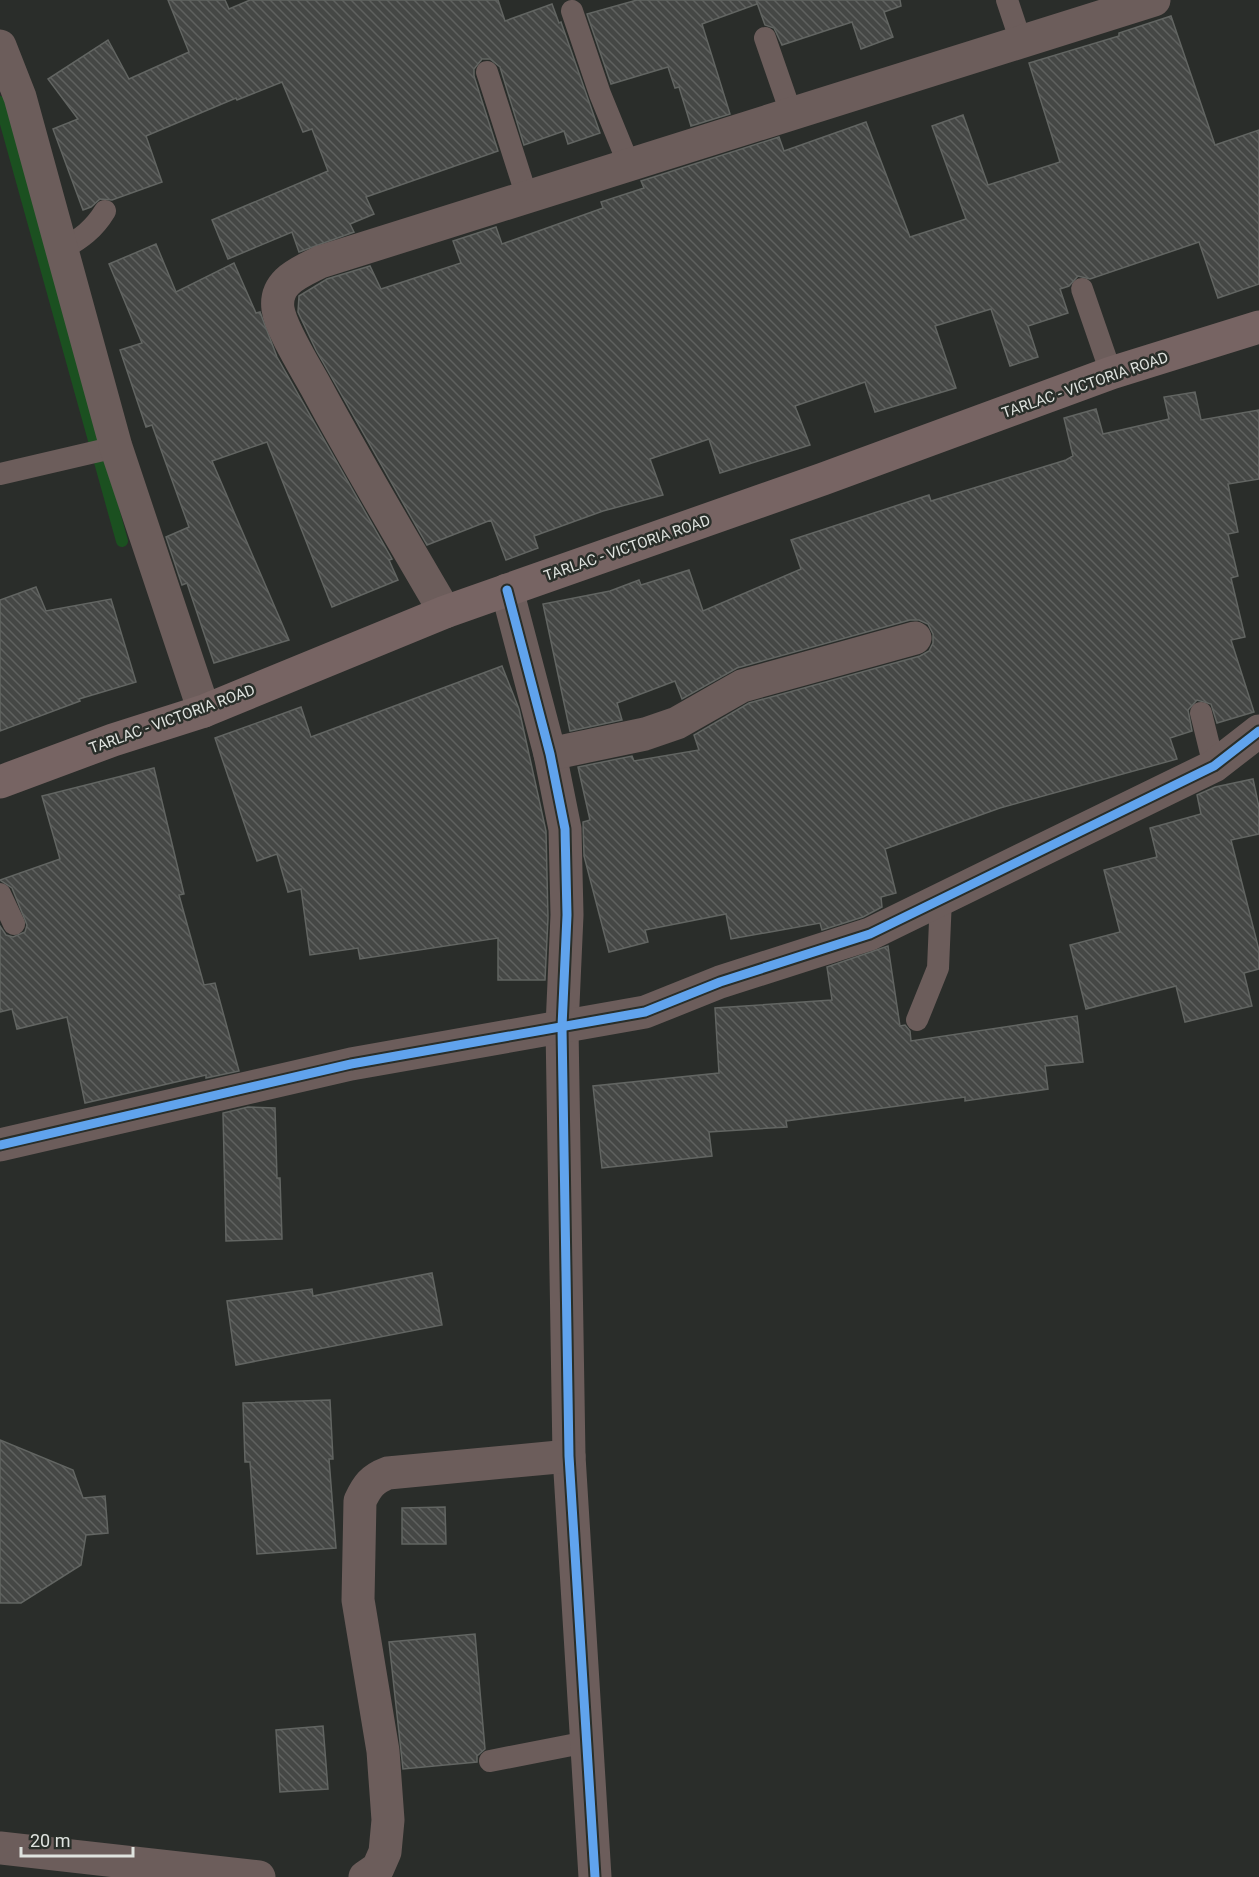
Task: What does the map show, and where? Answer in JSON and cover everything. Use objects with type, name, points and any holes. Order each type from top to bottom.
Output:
[{"type":"main road","name":"TARLAC - VICTORIA ROAD","points":[[0,782],[113,740],[204,711],[445,612],[824,479],[1111,373],[1259,327]]},
{"type":"street","points":[[445,612],[352,453],[314,383],[278,309],[287,279],[320,262],[1154,0]]},
{"type":"street","points":[[0,46],[20,96],[116,447],[204,711]]},
{"type":"street","points":[[507,590],[550,754],[564,830],[567,915],[562,1027],[569,1456],[595,1877]]},
{"type":"street","points":[[550,754],[600,745],[677,723],[742,686],[915,638]]},
{"type":"street","points":[[0,1144],[351,1064],[645,1012],[720,982],[870,934],[1214,765],[1259,731]]},
{"type":"street","points":[[365,1877],[378,1868],[385,1852],[388,1820],[383,1751],[358,1600],[360,1501],[363,1494],[374,1478],[388,1473],[569,1456]]},
{"type":"street","points":[[0,1848],[259,1877]]},
{"type":"lane","points":[[1007,0],[1021,42]]},
{"type":"lane","points":[[572,11],[600,94],[629,165]]},
{"type":"lane","points":[[765,38],[791,113]]},
{"type":"lane","points":[[487,72],[527,197]]},
{"type":"lane","points":[[62,249],[80,239],[97,224],[105,211]]},
{"type":"lane","points":[[1082,289],[1111,373]]},
{"type":"lane","points":[[0,474],[116,447]]},
{"type":"lane","points":[[1201,713],[1214,765]]},
{"type":"lane","points":[[0,894],[14,924]]},
{"type":"lane","points":[[917,1020],[938,968],[941,898]]},
{"type":"lane","points":[[490,1761],[587,1742]]},
{"type":"building","points":[[168,0],[225,0],[229,9],[250,0],[498,0],[505,21],[552,4],[559,23],[561,22],[600,133],[568,144],[564,131],[524,145],[500,67],[490,59],[482,59],[474,69],[474,76],[498,151],[366,197],[374,214],[350,224],[354,232],[299,252],[292,232],[228,259],[212,220],[328,171],[312,129],[303,132],[282,82],[237,100],[236,98],[146,136],[162,182],[112,200],[100,199],[91,207],[83,210],[53,129],[78,119],[48,79],[108,40],[129,79],[189,52]]},
{"type":"building","points":[[637,0],[756,0],[757,4],[702,24],[730,114],[691,126],[679,87],[675,88],[668,67],[611,84],[587,14]]},
{"type":"building","points":[[756,0],[900,0],[901,6],[884,12],[893,37],[861,49],[852,22],[782,45],[774,28],[765,25]]},
{"type":"building","points":[[1171,16],[1215,145],[1259,130],[1259,284],[1218,298],[1199,242],[1090,279],[1078,276],[1069,286],[1060,289],[1068,313],[1028,326],[1038,357],[1010,366],[991,309],[935,326],[956,388],[875,412],[865,382],[795,406],[810,445],[720,473],[709,439],[650,459],[663,495],[603,511],[534,536],[538,548],[506,560],[491,520],[427,545],[316,350],[298,312],[299,296],[327,279],[370,266],[381,289],[461,263],[453,241],[496,227],[502,244],[603,208],[601,202],[644,188],[641,181],[779,137],[784,151],[866,122],[910,237],[966,219],[932,126],[963,115],[988,185],[1060,162],[1029,63],[1119,36],[1119,33]]},
{"type":"building","points":[[156,244],[176,292],[234,263],[256,313],[260,312],[277,357],[392,559],[389,560],[398,580],[332,607],[267,442],[212,461],[289,640],[214,663],[187,583],[182,585],[166,537],[189,527],[152,425],[146,427],[120,350],[142,343],[109,264]]},
{"type":"building","points":[[1195,392],[1201,420],[1259,410],[1259,479],[1228,484],[1238,532],[1228,534],[1238,576],[1231,578],[1245,637],[1231,640],[1254,712],[1217,723],[1211,704],[1197,700],[1188,710],[1192,731],[1170,738],[1177,759],[1000,808],[885,849],[896,893],[881,897],[882,907],[863,917],[822,930],[820,923],[731,939],[726,914],[645,930],[648,942],[609,952],[584,856],[583,822],[590,820],[578,767],[632,756],[634,761],[699,750],[694,735],[749,703],[920,656],[929,651],[933,643],[933,634],[928,624],[919,620],[910,620],[737,668],[682,699],[675,681],[617,703],[622,720],[570,731],[543,604],[610,591],[639,580],[641,585],[689,570],[703,611],[801,569],[791,540],[929,495],[931,501],[1066,460],[1073,456],[1064,418],[1096,409],[1103,434],[1169,419],[1164,397]]},
{"type":"building","points":[[36,587],[46,611],[111,599],[136,682],[79,699],[80,701],[0,731],[0,600]]},
{"type":"building","points":[[502,666],[519,709],[546,831],[548,918],[545,980],[498,980],[498,938],[360,959],[358,948],[310,955],[301,889],[288,892],[277,854],[257,861],[215,738],[301,707],[311,737]]},
{"type":"building","points":[[154,768],[184,894],[179,895],[204,985],[215,983],[239,1071],[206,1078],[206,1075],[85,1103],[67,1017],[17,1029],[12,1009],[0,1012],[0,926],[6,935],[13,937],[25,932],[27,925],[12,888],[0,880],[60,859],[42,796]]},
{"type":"building","points":[[1253,779],[1259,807],[1259,834],[1231,840],[1259,950],[1259,969],[1244,973],[1252,1006],[1185,1022],[1176,986],[1086,1009],[1070,945],[1120,932],[1104,870],[1157,857],[1150,828],[1201,814],[1197,795],[1215,787]]},
{"type":"building","points":[[888,946],[900,1026],[905,1025],[910,1031],[911,1041],[1077,1016],[1083,1062],[1045,1066],[1048,1089],[965,1101],[965,1097],[786,1121],[787,1127],[709,1132],[712,1156],[602,1168],[593,1086],[719,1073],[715,1008],[832,1000],[827,967]]},
{"type":"building","points":[[248,1107],[275,1108],[282,1239],[226,1241],[223,1113]]},
{"type":"building","points":[[432,1273],[442,1325],[236,1365],[227,1301],[312,1289],[313,1296]]},
{"type":"building","points":[[330,1400],[333,1459],[329,1459],[336,1548],[257,1554],[250,1462],[245,1462],[243,1403]]},
{"type":"building","points":[[0,1440],[73,1470],[83,1498],[105,1496],[108,1533],[86,1535],[81,1565],[21,1603],[0,1603]]},
{"type":"building","points":[[445,1507],[446,1544],[402,1544],[402,1508]]},
{"type":"building","points":[[475,1634],[485,1749],[477,1756],[477,1762],[403,1769],[389,1642]]},
{"type":"building","points":[[323,1726],[328,1789],[280,1792],[276,1730]]},
{"type":"waterway","points":[[0,102],[122,541]]},
{"type":"cycle path","points":[[507,590],[550,754],[565,829],[567,915],[562,1027],[569,1456],[595,1877]]},
{"type":"cycle path","points":[[0,1145],[351,1064],[645,1012],[720,982],[870,934],[1214,766],[1259,731]]}]
